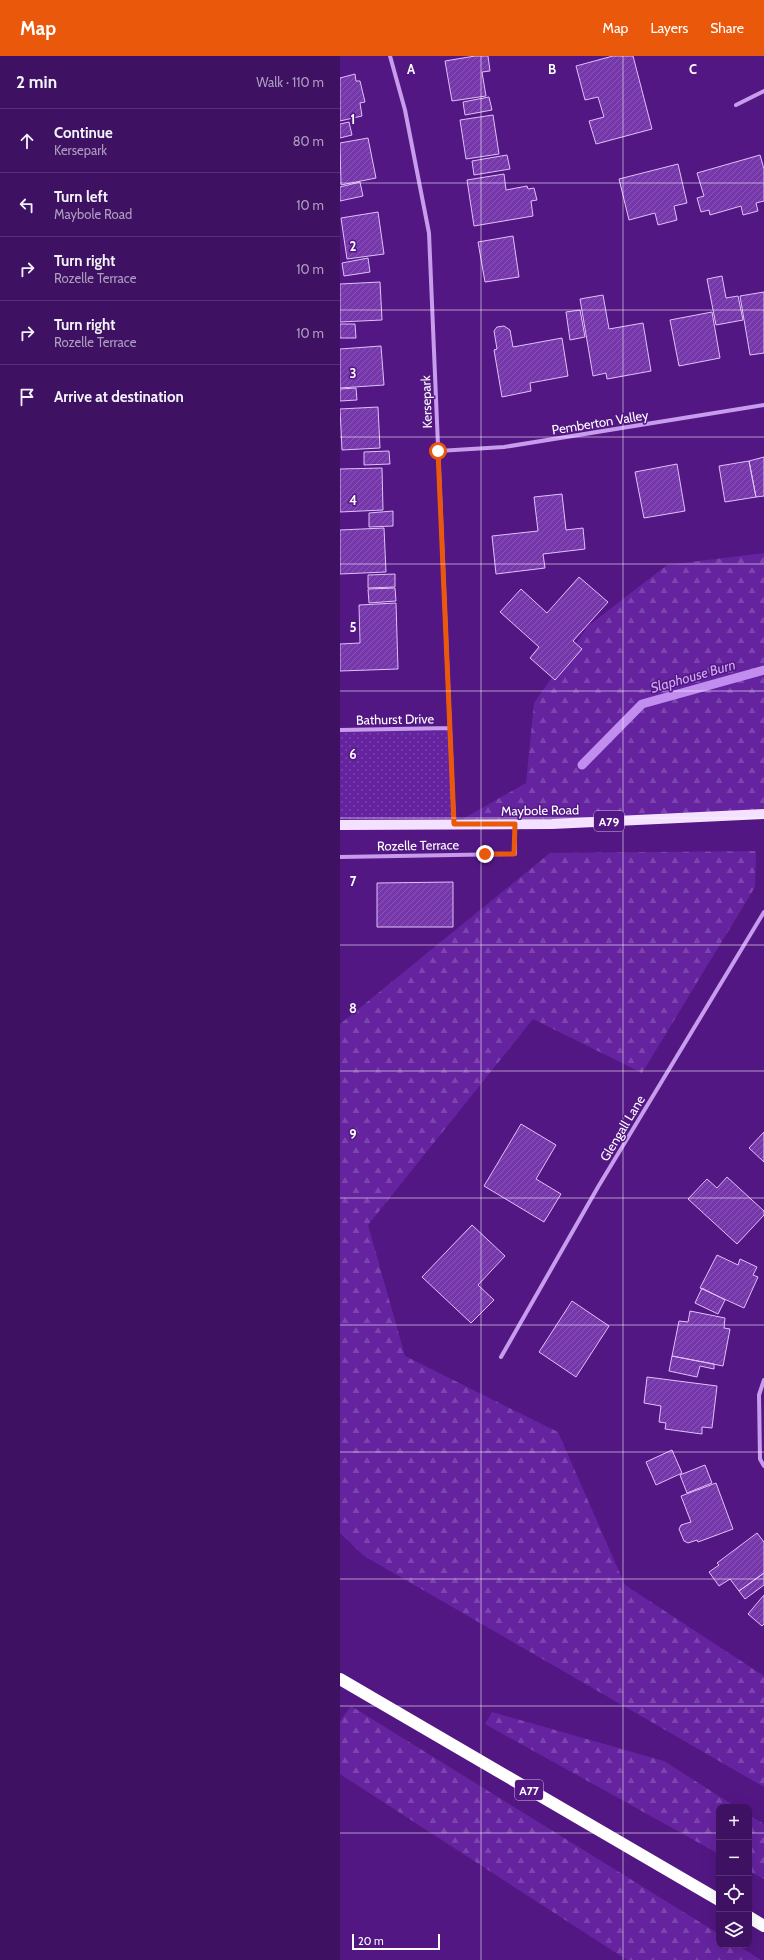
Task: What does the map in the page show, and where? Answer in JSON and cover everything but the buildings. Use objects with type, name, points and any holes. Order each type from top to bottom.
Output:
[{"type":"highway","name":"A77","points":[[340,1679],[716,1898]]},
{"type":"highway","points":[[752,1919],[764,1926]]},
{"type":"main road","name":"Maybole Road","points":[[340,825],[552,824],[764,814]]},
{"type":"street","name":"Kersepark","points":[[390,56],[405,110],[429,233],[454,824]]},
{"type":"street","points":[[736,104],[764,91]]},
{"type":"street","name":"Pemberton Valley","points":[[438,451],[504,446],[764,405]]},
{"type":"street","name":"Bathurst Drive","points":[[340,730],[450,728]]},
{"type":"street","name":"Rozelle Terrace","points":[[340,857],[514,854],[515,824]]},
{"type":"street","name":"Glengall Lane","points":[[501,1357],[598,1187],[764,912]]},
{"type":"street","points":[[764,1380],[759,1395],[760,1459],[764,1466]]},
{"type":"green space","points":[[764,553],[764,814],[454,824],[526,783],[534,703],[588,626],[667,565]]},
{"type":"green space","points":[[450,728],[454,824],[340,825],[340,730]]},
{"type":"green space","points":[[756,851],[755,887],[642,1073],[533,1019],[368,1225],[405,1356],[558,1432],[625,1585],[764,1676],[764,1787],[364,1556],[340,1533],[340,1024],[550,853]]},
{"type":"green space","points":[[351,1706],[716,1932],[716,1948],[742,1948],[761,1960],[627,1960],[340,1774],[340,1721]]},
{"type":"green space","points":[[492,1712],[664,1761],[731,1804],[716,1804],[716,1852],[485,1724]]},
{"type":"green space","points":[[752,1817],[764,1824],[764,1879],[752,1873]]},
{"type":"waterway","name":"Slaphouse Burn","points":[[582,765],[642,704],[764,670]]},
{"type":"route","points":[[438,451],[454,824],[515,824],[514,854],[485,854]]}]
